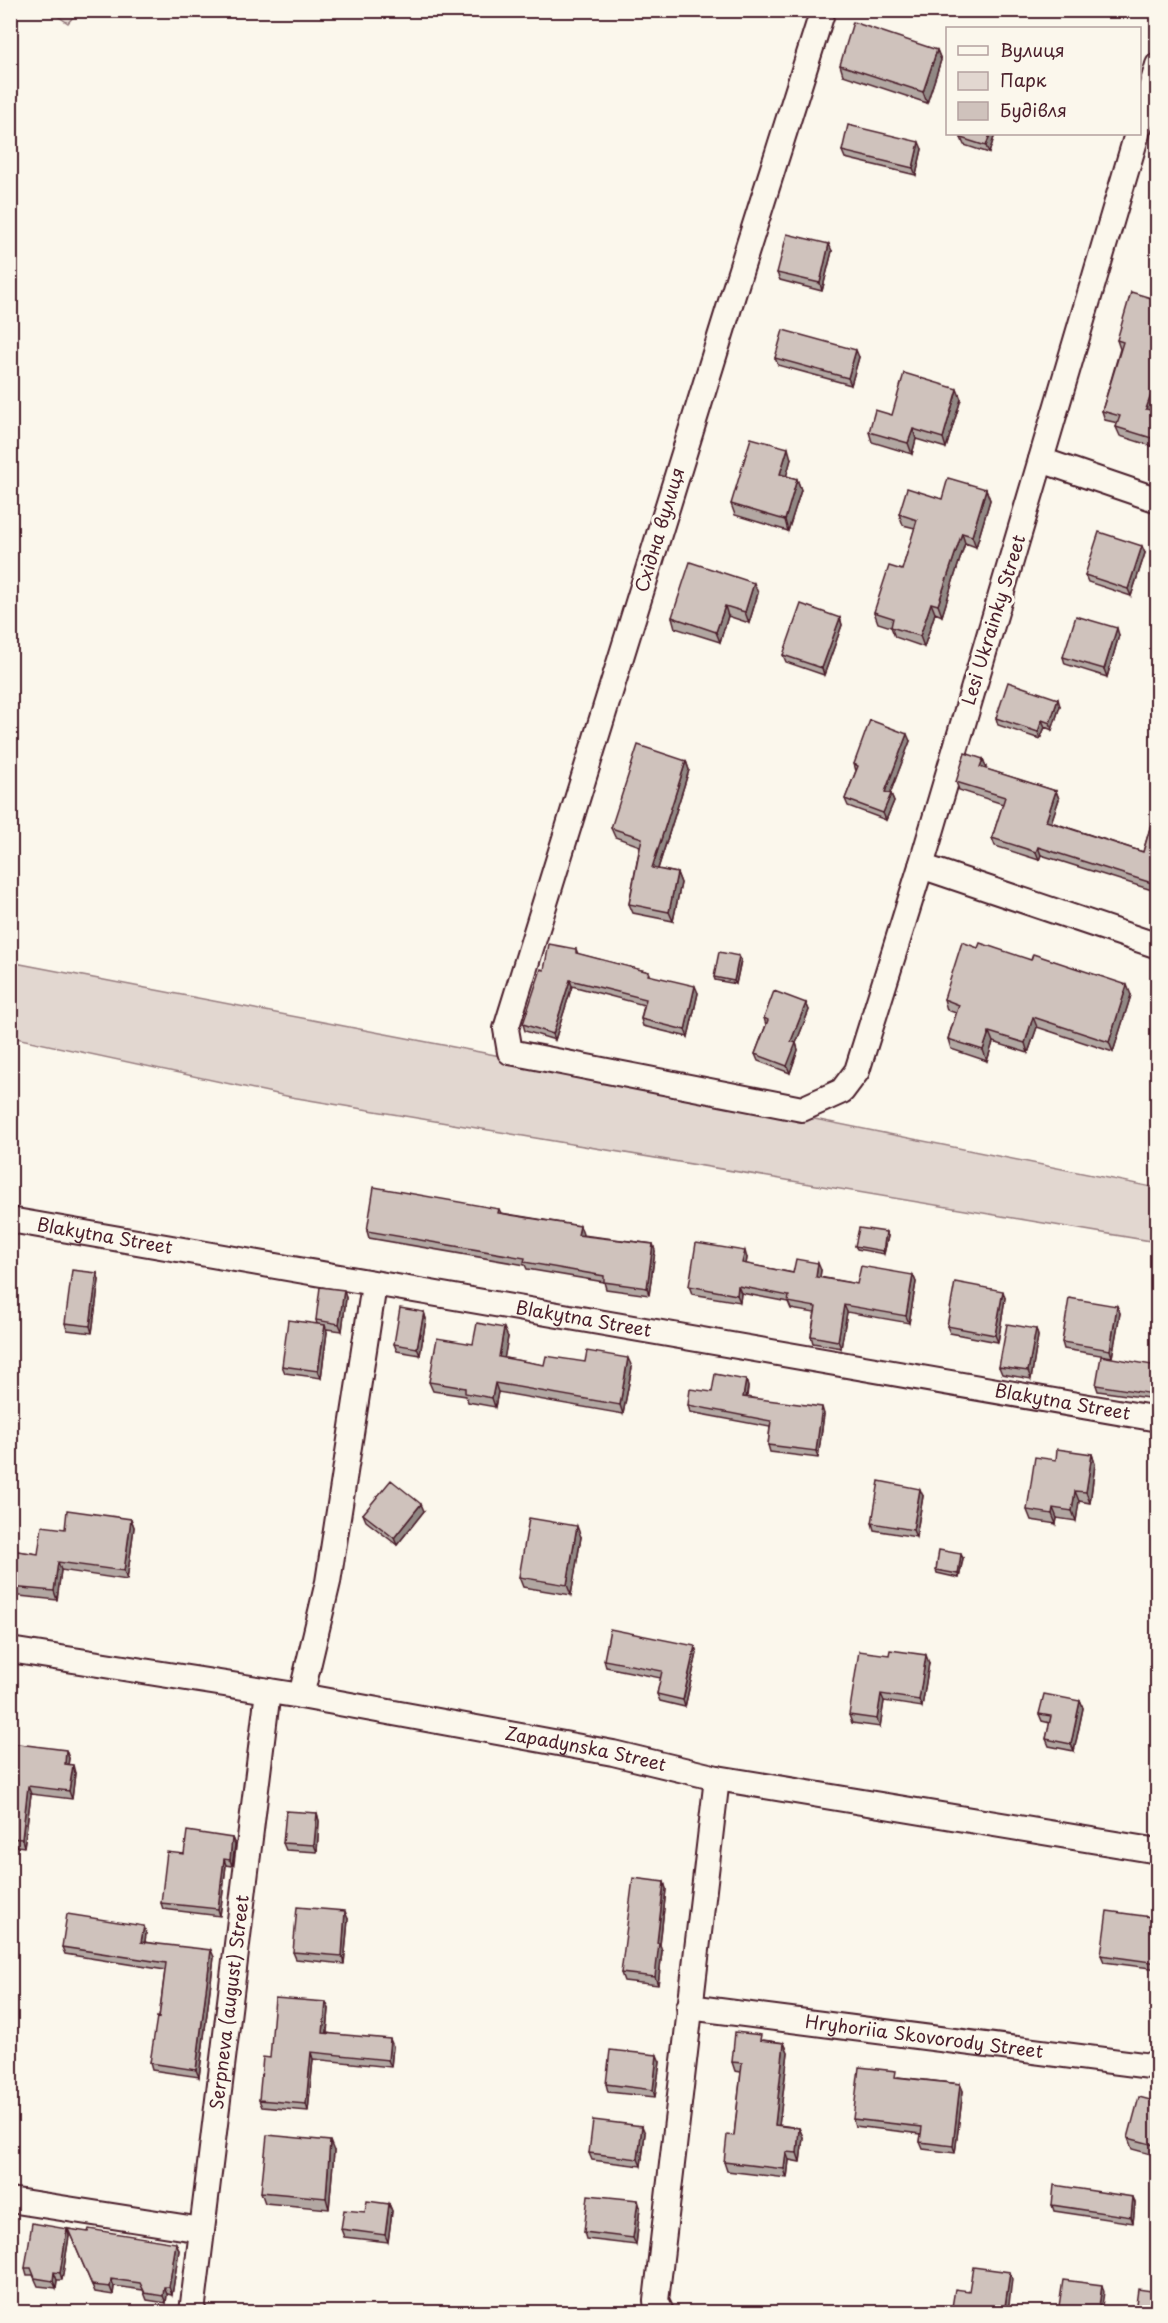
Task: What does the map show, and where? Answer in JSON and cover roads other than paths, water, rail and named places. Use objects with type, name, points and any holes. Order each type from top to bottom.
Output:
[{"type":"street","name":"Східна вулиця","points":[[510,1052],[506,1029],[823,10]]},
{"type":"street","points":[[1141,123],[1158,65]]},
{"type":"street","name":"Lesi Ukrainky Street","points":[[510,1052],[802,1109],[842,1091],[857,1071],[921,866],[1137,135]]},
{"type":"street","points":[[1041,460],[1158,500]]},
{"type":"street","points":[[921,866],[1158,946]]},
{"type":"street","name":"Blakytna Street","points":[[10,1220],[336,1275],[374,1285],[1158,1419]]},
{"type":"street","points":[[301,1696],[328,1582],[374,1285]]},
{"type":"street","name":"Zapadynska Street","points":[[10,1650],[301,1696],[613,1753],[717,1778],[1158,1851]]},
{"type":"street","name":"Serpneva (august) Street","points":[[192,2313],[268,1691]]},
{"type":"street","points":[[661,2313],[657,2301],[717,1778]]},
{"type":"street","name":"Hryhoriia Skovorody Street","points":[[689,2007],[1158,2067]]},
{"type":"street","points":[[10,2200],[202,2230]]}]
